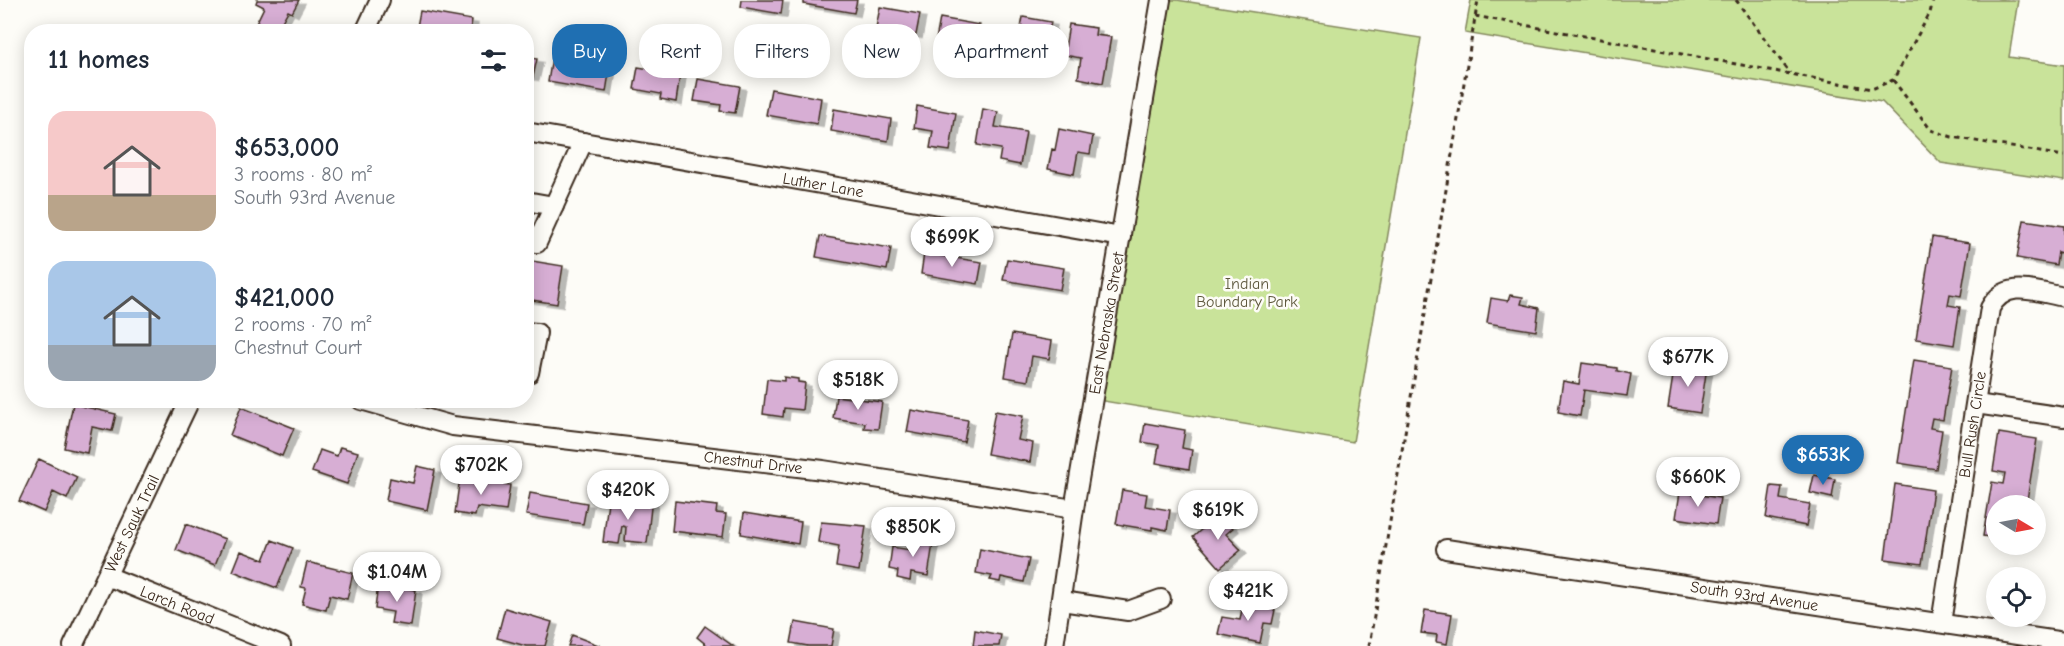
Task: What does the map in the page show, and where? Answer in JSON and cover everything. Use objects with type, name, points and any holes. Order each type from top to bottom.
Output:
[{"type":"street","points":[[368,24],[380,0]]},
{"type":"street","name":"East Nebraska Street","points":[[1054,646],[1074,509],[1161,0]]},
{"type":"street","name":"Luther Lane","points":[[534,133],[1121,237]]},
{"type":"street","points":[[534,243],[537,243],[583,142]]},
{"type":"street","points":[[534,202],[554,206]]},
{"type":"street","name":"Bull Rush Circle","points":[[1941,623],[1990,308],[1995,298],[2005,291],[2019,289],[2064,297]]},
{"type":"street","points":[[534,333],[537,333],[534,348]]},
{"type":"street","points":[[1976,404],[2064,417]]},
{"type":"street","name":"West Sauk Trail","points":[[73,646],[186,408]]},
{"type":"street","name":"Chestnut Drive","points":[[401,408],[453,426],[823,470],[1074,509]]},
{"type":"street","name":"South 93rd Avenue","points":[[1446,549],[2064,642]]},
{"type":"street","name":"Larch Road","points":[[107,576],[260,643],[281,646]]},
{"type":"street","points":[[1062,601],[1128,610],[1161,599]]},
{"type":"path","points":[[1369,646],[1478,0]]},
{"type":"path","points":[[1736,0],[1790,74]]},
{"type":"path","points":[[1475,16],[1872,88],[1893,80],[1930,13],[1933,0]]},
{"type":"path","points":[[1893,80],[1931,130],[1952,138],[2064,156]]},
{"type":"green space","name":"Indian Boundary Park","points":[[1164,0],[1177,0],[1421,38],[1353,442],[1097,400]]},
{"type":"green space","points":[[1471,0],[2018,0],[2009,57],[2064,65],[2064,181],[1941,163],[1882,102],[1465,33]]},
{"type":"building","points":[[257,0],[299,0],[292,13],[288,11],[281,24],[256,24],[264,7],[256,3]]},
{"type":"building","points":[[742,0],[783,0],[781,14],[741,7]]},
{"type":"building","points":[[804,0],[857,0],[854,13],[804,4]]},
{"type":"building","points":[[880,7],[920,14],[918,24],[877,24]]},
{"type":"building","points":[[420,11],[472,20],[471,24],[418,24]]},
{"type":"building","points":[[1023,17],[1051,22],[1051,24],[1022,24]]},
{"type":"building","points":[[940,18],[974,24],[939,24]]},
{"type":"building","points":[[1069,24],[1096,28],[1095,35],[1111,37],[1103,83],[1078,78],[1081,58],[1069,56]]},
{"type":"building","points":[[552,57],[552,78],[608,78],[606,92],[548,82]]},
{"type":"building","points":[[638,67],[639,78],[679,78],[676,102],[660,99],[661,94],[634,89]]},
{"type":"building","points":[[698,79],[740,86],[735,113],[720,111],[721,105],[694,101]]},
{"type":"building","points":[[771,89],[821,98],[817,124],[766,115]]},
{"type":"building","points":[[917,106],[956,113],[950,151],[930,148],[933,131],[914,128]]},
{"type":"building","points":[[834,109],[891,119],[888,141],[831,131]]},
{"type":"building","points":[[983,109],[998,112],[995,127],[1026,132],[1020,165],[999,161],[1001,149],[977,145]]},
{"type":"building","points":[[1059,129],[1093,136],[1090,154],[1078,152],[1074,174],[1048,169]]},
{"type":"building","points":[[2024,220],[2064,226],[2064,254],[2058,252],[2056,265],[2017,258]]},
{"type":"building","points":[[820,236],[891,248],[887,270],[816,257]]},
{"type":"building","points":[[1932,237],[1970,243],[1961,296],[1950,294],[1948,305],[1960,307],[1954,345],[1916,339]]},
{"type":"building","points":[[924,253],[982,262],[978,284],[921,274]]},
{"type":"building","points":[[1007,259],[1064,268],[1060,290],[1003,280]]},
{"type":"building","points":[[534,261],[563,266],[557,304],[534,300]]},
{"type":"building","points":[[1510,295],[1523,297],[1521,304],[1539,308],[1536,331],[1487,323],[1491,298],[1508,301]]},
{"type":"building","points":[[1012,334],[1052,341],[1049,359],[1032,356],[1028,381],[1005,377]]},
{"type":"building","points":[[1914,360],[1952,366],[1943,420],[1932,418],[1930,428],[1942,430],[1936,469],[1898,463]]},
{"type":"building","points":[[1582,363],[1617,368],[1617,371],[1631,374],[1627,396],[1584,390],[1580,416],[1558,412],[1563,381],[1579,384]]},
{"type":"building","points":[[1675,363],[1707,367],[1700,413],[1668,408]]},
{"type":"building","points":[[784,377],[798,379],[798,382],[805,383],[802,410],[784,408],[783,417],[763,414],[767,379],[784,381]]},
{"type":"building","points":[[836,396],[882,402],[878,429],[864,428],[865,423],[833,418]]},
{"type":"building","points":[[72,408],[90,408],[116,414],[112,431],[92,427],[87,453],[64,448]]},
{"type":"building","points":[[241,408],[294,428],[282,456],[230,435]]},
{"type":"building","points":[[911,410],[968,420],[964,442],[907,432]]},
{"type":"building","points":[[995,411],[1023,416],[1018,440],[1033,443],[1030,462],[987,454]]},
{"type":"building","points":[[1145,423],[1185,430],[1182,448],[1192,450],[1189,469],[1156,463],[1159,445],[1142,442]]},
{"type":"building","points":[[1999,433],[2037,439],[2028,495],[1990,495],[1992,482],[2003,484],[2005,473],[1993,471]]},
{"type":"building","points":[[340,447],[358,452],[347,484],[312,472],[320,450],[337,456]]},
{"type":"building","points":[[39,459],[77,477],[67,499],[53,492],[44,512],[19,501]]},
{"type":"building","points":[[417,466],[435,470],[427,510],[386,501],[390,478],[413,483]]},
{"type":"building","points":[[1814,475],[1835,479],[1832,498],[1810,493]]},
{"type":"building","points":[[460,477],[510,485],[506,511],[477,507],[475,516],[455,513]]},
{"type":"building","points":[[1895,484],[1933,490],[1922,564],[1885,559]]},
{"type":"building","points":[[1771,486],[1782,487],[1780,499],[1810,504],[1806,526],[1766,518]]},
{"type":"building","points":[[1122,490],[1147,494],[1145,506],[1170,510],[1167,530],[1116,524]]},
{"type":"building","points":[[1680,492],[1720,498],[1716,524],[1676,518]]},
{"type":"building","points":[[530,493],[587,503],[583,524],[526,515]]},
{"type":"building","points":[[630,496],[652,499],[647,543],[625,541],[626,527],[622,526],[619,544],[603,542],[608,501],[629,504]]},
{"type":"building","points":[[675,501],[717,506],[716,513],[726,514],[723,537],[672,531]]},
{"type":"building","points":[[744,513],[801,522],[798,544],[741,534]]},
{"type":"building","points":[[1220,513],[1233,528],[1226,534],[1241,550],[1220,568],[1193,537]]},
{"type":"building","points":[[1986,518],[1986,536],[1983,536]]},
{"type":"building","points":[[821,522],[866,526],[859,571],[836,567],[839,546],[818,542]]},
{"type":"building","points":[[186,524],[225,539],[215,565],[176,550]]},
{"type":"building","points":[[914,534],[934,537],[928,576],[911,573],[910,581],[897,578],[898,571],[889,569],[892,547],[911,550]]},
{"type":"building","points":[[272,540],[293,548],[277,588],[233,571],[241,551],[264,560]]},
{"type":"building","points":[[980,549],[1029,559],[1024,582],[1001,577],[1000,582],[990,580],[992,576],[976,573]]},
{"type":"building","points":[[307,562],[353,573],[347,599],[330,595],[326,610],[302,604],[306,588],[301,587]]},
{"type":"building","points":[[378,584],[416,590],[411,626],[391,623],[393,612],[375,609]]},
{"type":"building","points":[[1244,598],[1269,603],[1268,609],[1275,610],[1272,624],[1264,623],[1260,643],[1218,634],[1222,617],[1240,620]]},
{"type":"building","points":[[505,608],[552,622],[545,646],[526,646],[497,638]]},
{"type":"building","points":[[1425,610],[1452,614],[1447,644],[1436,642],[1437,635],[1421,633]]},
{"type":"building","points":[[795,622],[834,629],[831,646],[791,643]]},
{"type":"building","points":[[705,626],[733,646],[708,646],[697,637]]},
{"type":"building","points":[[975,630],[1001,635],[999,646],[973,646]]},
{"type":"building","points":[[572,635],[601,646],[568,646]]}]
